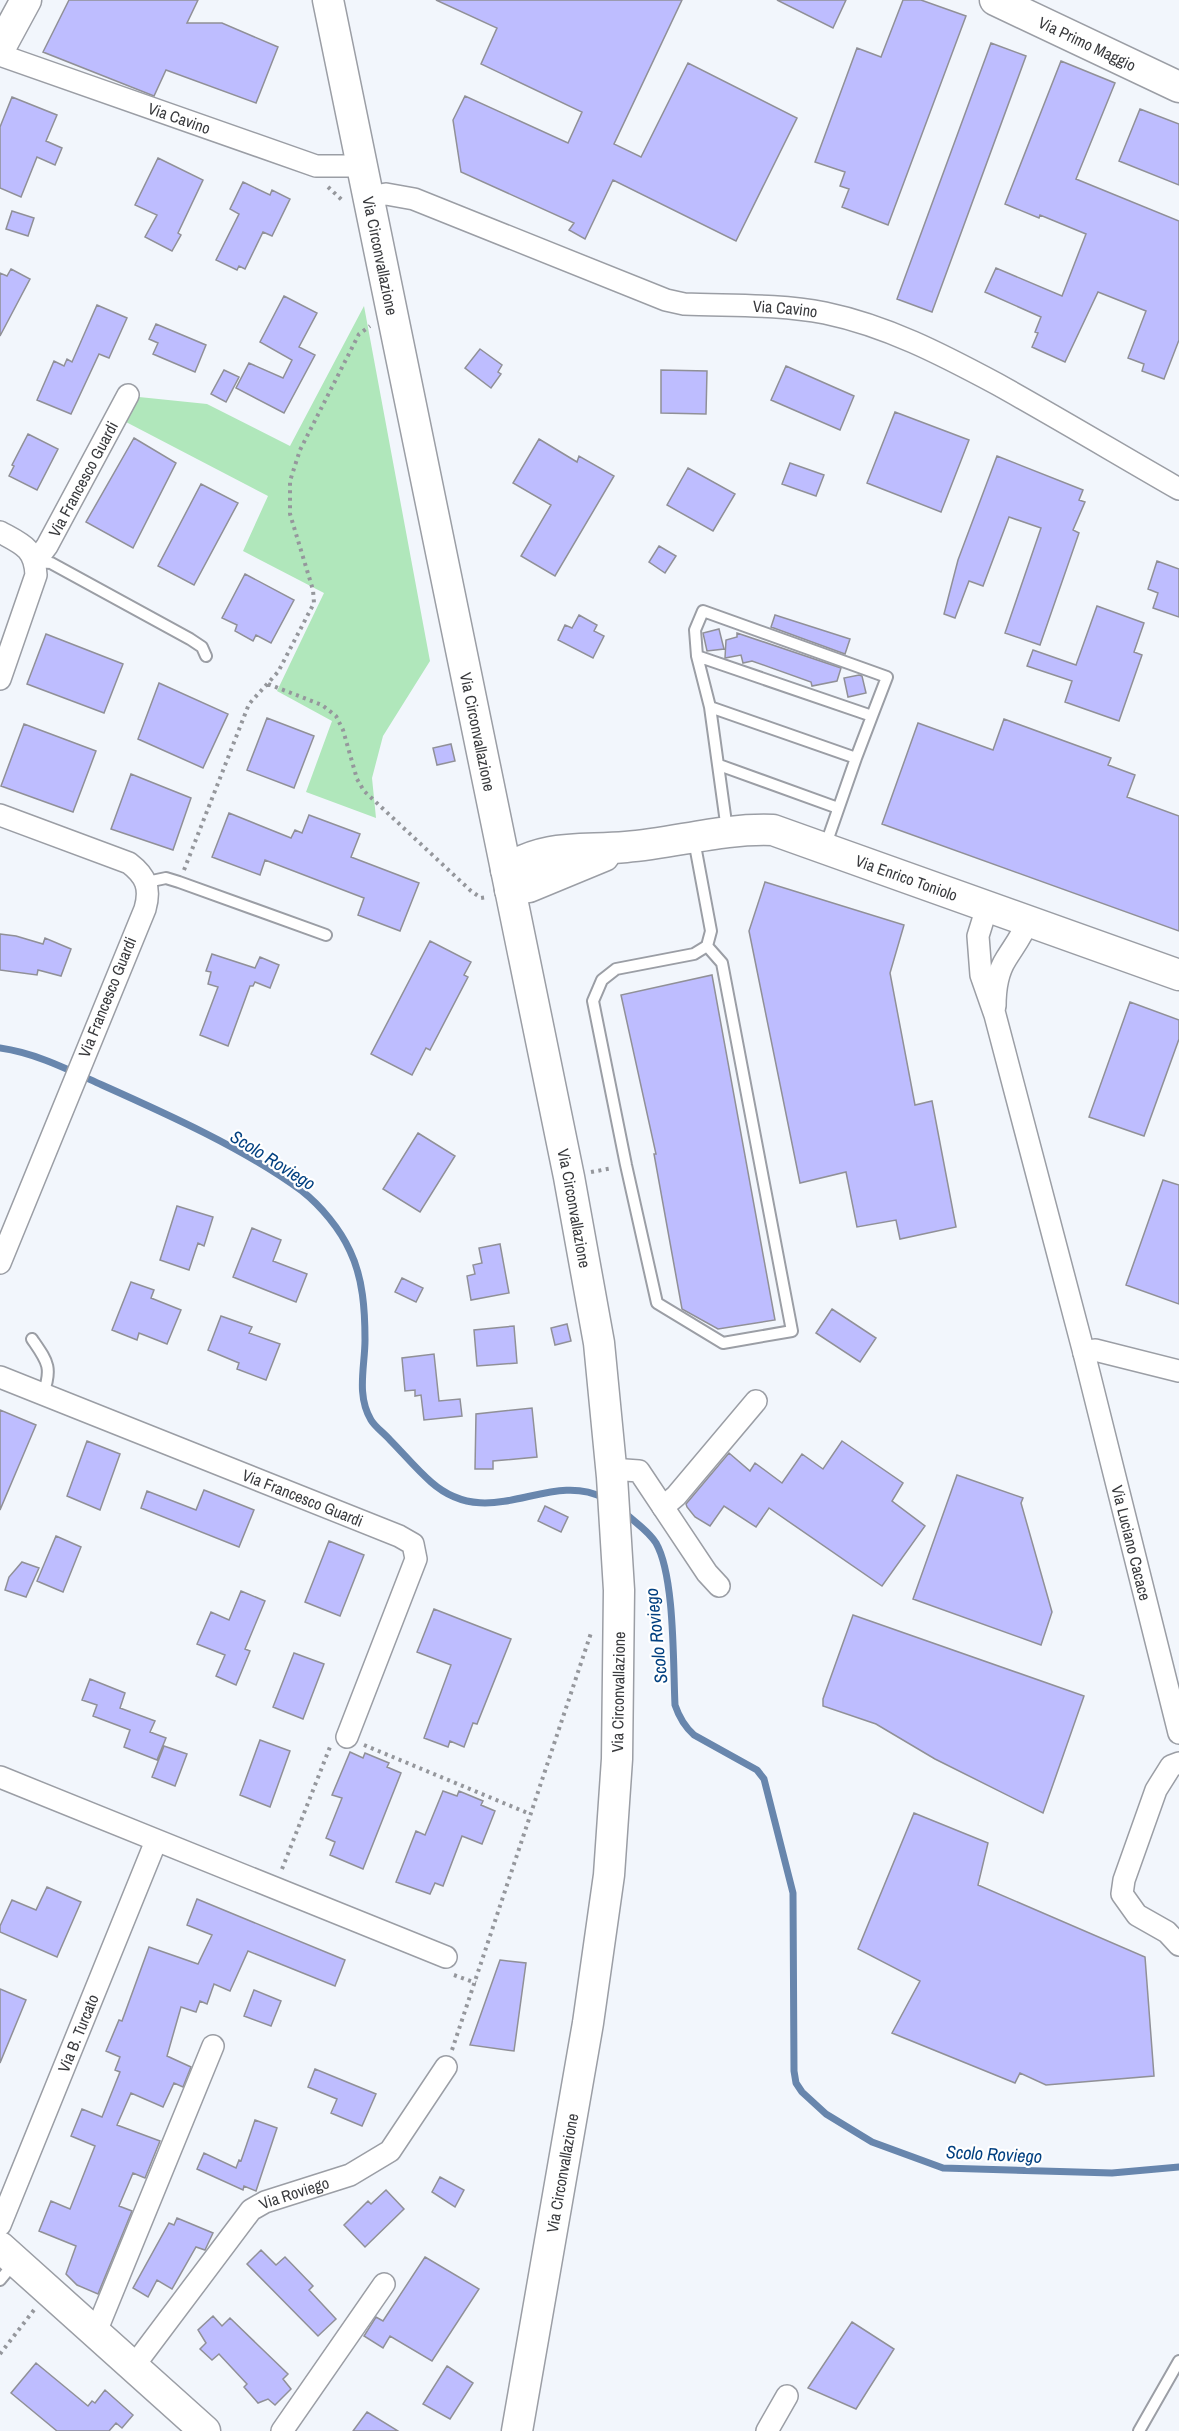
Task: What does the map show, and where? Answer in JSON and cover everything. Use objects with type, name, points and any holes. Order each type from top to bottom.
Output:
[{"type":"main road","points":[[0,48],[26,0]]},
{"type":"main road","name":"Via Circonvallazione","points":[[328,0],[362,164],[356,200],[496,823],[497,890],[569,1177],[599,1343],[616,1534],[619,1590],[617,1759],[609,1875],[588,2024],[517,2431]]},
{"type":"main road","name":"Via Primo Maggio","points":[[996,0],[1179,87]]},
{"type":"main road","name":"Via Enrico Toniolo","points":[[496,823],[521,836],[558,850]]},
{"type":"main road","name":"Via Enrico Toniolo","points":[[497,890],[524,858],[558,850],[626,847],[743,829],[772,830],[1179,975]]},
{"type":"main road","name":"Via Enrico Toniolo","points":[[497,890],[529,887],[626,847]]},
{"type":"main road","points":[[5,2262],[93,2331],[205,2431]]},
{"type":"street","name":"Via Cavino","points":[[0,55],[316,166],[362,164]]},
{"type":"street","name":"Via Cavino","points":[[356,200],[386,195],[414,199],[666,300],[684,304],[793,308],[825,313],[894,333],[931,348],[1023,398],[1179,489]]},
{"type":"street","name":"Via Francesco Guardi","points":[[0,679],[32,592],[36,561],[47,546],[128,395]]},
{"type":"street","name":"Via Francesco Guardi","points":[[0,532],[24,546],[36,561]]},
{"type":"street","points":[[0,815],[129,863],[147,882]]},
{"type":"street","name":"Via Francesco Guardi","points":[[0,1263],[62,1106],[145,909],[149,890],[147,882]]},
{"type":"street","name":"Via Luciano Cacace","points":[[987,907],[978,936],[981,975],[995,1015],[1084,1353],[1179,1733]]},
{"type":"street","name":"Via Luciano Cacace","points":[[995,1015],[995,990],[999,977],[1005,960],[1022,937],[1028,921]]},
{"type":"street","points":[[1084,1353],[1095,1350],[1179,1371]]},
{"type":"street","name":"Via Francesco Guardi","points":[[0,1377],[399,1536],[413,1544],[416,1559],[347,1737]]},
{"type":"street","points":[[663,1507],[676,1496],[756,1401]]},
{"type":"street","points":[[611,1473],[639,1471],[707,1573],[719,1586]]},
{"type":"street","points":[[1179,1763],[1171,1766],[1156,1790],[1124,1880],[1122,1894],[1137,1915],[1167,1932],[1179,1945]]},
{"type":"street","points":[[0,1777],[446,1957]]},
{"type":"street","name":"Via B. Turcato","points":[[0,2224],[156,1841]]},
{"type":"street","points":[[93,2331],[100,2322],[213,2046]]},
{"type":"street","name":"Via Roviego","points":[[133,2367],[251,2210],[265,2202],[350,2175],[390,2151],[446,2067]]},
{"type":"street","points":[[282,2431],[384,2284]]},
{"type":"street","points":[[766,2431],[787,2396]]},
{"type":"lane","points":[[36,561],[51,563],[190,639],[202,647],[206,656]]},
{"type":"lane","points":[[727,831],[710,706],[698,656],[695,630],[703,611],[887,677],[825,847]]},
{"type":"lane","points":[[698,656],[872,716]]},
{"type":"lane","points":[[710,706],[856,758]]},
{"type":"lane","points":[[719,765],[838,808]]},
{"type":"lane","points":[[693,837],[711,931],[707,946],[694,954],[616,969],[602,980],[592,1000],[657,1303],[723,1343],[792,1331],[722,963],[707,946]]},
{"type":"lane","points":[[147,882],[166,878],[326,935]]},
{"type":"lane","points":[[32,1338],[46,1360],[49,1376],[43,1394]]},
{"type":"lane","points":[[1139,2431],[1179,2361]]},
{"type":"path","points":[[324,184],[356,200]]},
{"type":"path","points":[[179,882],[249,704],[278,672],[314,603],[313,590],[290,514],[292,471],[300,450],[359,334],[366,327],[377,324]]},
{"type":"path","points":[[268,684],[331,710],[340,722],[354,773],[364,791],[471,891],[481,898],[497,890]]},
{"type":"path","points":[[446,2067],[476,1983],[594,1624]]},
{"type":"path","points":[[274,1889],[336,1733],[530,1814]]},
{"type":"path","points":[[0,2354],[40,2303]]},
{"type":"green space","points":[[364,306],[430,661],[383,736],[372,778],[376,818],[306,792],[332,721],[277,691],[324,593],[243,551],[268,496],[126,422],[139,397],[207,404],[290,446]]},
{"type":"building","points":[[69,0],[198,0],[187,23],[222,23],[278,47],[256,103],[166,70],[154,96],[43,52]]},
{"type":"building","points":[[436,0],[682,0],[614,144],[641,157],[688,63],[797,118],[736,241],[613,180],[585,239],[569,230],[574,223],[461,172],[453,120],[465,96],[568,143],[582,112],[481,64],[497,28]]},
{"type":"building","points":[[777,0],[846,0],[833,28]]},
{"type":"building","points":[[903,0],[921,0],[966,16],[888,225],[842,207],[849,189],[840,186],[845,172],[815,162],[857,48],[881,57]]},
{"type":"building","points":[[991,43],[1026,56],[932,312],[897,299]]},
{"type":"building","points":[[1061,61],[1115,83],[1076,179],[1179,221],[1179,340],[1164,379],[1142,371],[1144,364],[1128,358],[1146,311],[1098,292],[1065,362],[1032,347],[1041,317],[985,292],[996,268],[1062,296],[1086,234],[1040,215],[1039,218],[1005,204]]},
{"type":"building","points":[[12,97],[57,115],[46,141],[62,148],[55,165],[37,157],[21,197],[0,188],[0,127]]},
{"type":"building","points":[[1140,109],[1179,124],[1179,185],[1119,161]]},
{"type":"building","points":[[158,158],[203,180],[178,233],[181,235],[172,251],[145,237],[157,215],[135,205]]},
{"type":"building","points":[[243,182],[270,195],[272,190],[290,199],[272,236],[263,232],[245,269],[239,266],[237,270],[216,260],[239,214],[230,209]]},
{"type":"building","points":[[12,211],[34,218],[28,236],[6,229]]},
{"type":"building","points":[[11,269],[30,279],[0,336],[0,273],[7,276]]},
{"type":"building","points":[[284,296],[317,313],[299,347],[315,355],[284,413],[236,388],[249,363],[283,378],[292,360],[260,342]]},
{"type":"building","points":[[97,305],[127,318],[109,358],[99,354],[71,414],[37,400],[54,361],[64,366],[67,359],[72,362]]},
{"type":"building","points":[[156,324],[206,345],[195,372],[153,354],[158,343],[149,339]]},
{"type":"building","points":[[480,349],[502,365],[498,372],[501,374],[491,388],[465,368]]},
{"type":"building","points":[[786,366],[854,396],[840,430],[771,400]]},
{"type":"building","points":[[224,370],[239,377],[226,402],[211,394]]},
{"type":"building","points":[[661,370],[707,371],[706,414],[661,413]]},
{"type":"building","points":[[895,412],[969,440],[941,512],[867,483]]},
{"type":"building","points":[[28,434],[58,449],[37,490],[9,476],[14,466],[12,465]]},
{"type":"building","points":[[134,438],[176,463],[133,548],[86,522]]},
{"type":"building","points":[[539,439],[577,462],[579,456],[614,476],[555,576],[521,556],[551,505],[513,483]]},
{"type":"building","points":[[997,456],[1083,490],[1079,500],[1085,502],[1073,530],[1079,533],[1040,645],[1005,633],[1041,528],[1009,517],[983,586],[969,581],[955,618],[944,614],[958,560]]},
{"type":"building","points":[[790,463],[824,475],[816,496],[782,484]]},
{"type":"building","points":[[688,468],[735,494],[713,531],[667,505]]},
{"type":"building","points":[[201,484],[238,503],[194,585],[158,566]]},
{"type":"building","points":[[659,546],[676,556],[665,573],[649,562]]},
{"type":"building","points":[[1157,561],[1179,569],[1179,617],[1153,608],[1158,593],[1148,589]]},
{"type":"building","points":[[245,574],[294,600],[271,643],[256,635],[253,641],[235,631],[237,625],[222,618]]},
{"type":"building","points":[[1097,606],[1144,623],[1134,652],[1142,655],[1119,721],[1065,702],[1072,681],[1027,666],[1033,650],[1076,665]]},
{"type":"building","points":[[579,615],[597,625],[594,631],[604,636],[593,658],[558,640],[565,625],[572,628]]},
{"type":"building","points":[[775,615],[850,639],[845,654],[771,627]]},
{"type":"building","points":[[719,629],[724,649],[707,651],[703,633]]},
{"type":"building","points":[[737,633],[841,668],[837,681],[812,686],[811,682],[752,661],[743,663],[741,655],[725,658],[726,640],[737,637]]},
{"type":"building","points":[[46,634],[123,664],[104,713],[27,684]]},
{"type":"building","points":[[862,676],[866,693],[848,697],[844,678]]},
{"type":"building","points":[[159,683],[228,714],[203,768],[138,739]]},
{"type":"building","points":[[267,718],[314,736],[294,788],[247,770]]},
{"type":"building","points":[[1004,719],[1111,758],[1108,765],[1135,775],[1127,797],[1179,816],[1179,931],[882,824],[918,723],[993,750]]},
{"type":"building","points":[[24,724],[96,751],[73,812],[1,786]]},
{"type":"building","points":[[451,744],[455,761],[437,765],[433,748]]},
{"type":"building","points":[[131,774],[191,798],[173,850],[111,829]]},
{"type":"building","points":[[229,813],[291,838],[295,830],[302,833],[309,815],[360,834],[351,857],[419,883],[400,931],[358,915],[364,898],[265,860],[260,875],[212,857]]},
{"type":"building","points":[[765,882],[904,925],[890,973],[915,1105],[932,1101],[956,1227],[900,1239],[896,1220],[857,1227],[846,1172],[800,1183],[749,931]]},
{"type":"building","points":[[0,934],[43,944],[45,938],[71,949],[61,976],[38,970],[37,975],[0,970]]},
{"type":"building","points":[[430,941],[471,962],[464,975],[468,977],[430,1050],[426,1048],[412,1075],[371,1054]]},
{"type":"building","points":[[212,954],[255,968],[260,957],[279,965],[270,988],[255,982],[253,986],[250,986],[228,1046],[200,1035],[218,987],[208,984],[211,972],[206,971]]},
{"type":"building","points":[[712,975],[775,1320],[718,1329],[682,1309],[654,1154],[656,1154],[621,995]]},
{"type":"building","points":[[1130,1002],[1179,1020],[1179,1039],[1144,1136],[1089,1117]]},
{"type":"building","points":[[418,1133],[455,1156],[420,1212],[383,1189]]},
{"type":"building","points":[[1163,1180],[1179,1185],[1179,1304],[1126,1285]]},
{"type":"building","points":[[177,1206],[213,1217],[204,1246],[198,1243],[189,1270],[160,1260]]},
{"type":"building","points":[[252,1228],[281,1240],[273,1261],[307,1274],[296,1302],[233,1277]]},
{"type":"building","points":[[500,1244],[509,1293],[471,1300],[467,1276],[475,1274],[473,1265],[482,1263],[479,1248]]},
{"type":"building","points":[[402,1278],[423,1288],[416,1302],[395,1292]]},
{"type":"building","points":[[131,1282],[154,1290],[151,1298],[181,1310],[167,1344],[139,1333],[137,1340],[112,1330]]},
{"type":"building","points":[[832,1309],[876,1338],[860,1362],[816,1333]]},
{"type":"building","points":[[221,1316],[252,1327],[249,1333],[280,1344],[266,1380],[237,1369],[239,1363],[208,1350]]},
{"type":"building","points":[[567,1324],[571,1341],[555,1345],[551,1328]]},
{"type":"building","points":[[514,1326],[517,1363],[477,1366],[474,1330]]},
{"type":"building","points":[[434,1354],[439,1401],[460,1399],[462,1416],[424,1420],[421,1395],[415,1396],[415,1390],[405,1391],[402,1358]]},
{"type":"building","points":[[532,1408],[537,1457],[493,1461],[493,1469],[475,1469],[476,1414]]},
{"type":"building","points":[[0,1410],[36,1425],[0,1510]]},
{"type":"building","points":[[87,1441],[120,1454],[100,1510],[67,1496]]},
{"type":"building","points":[[842,1441],[903,1483],[892,1501],[925,1526],[882,1586],[769,1508],[756,1527],[724,1506],[710,1526],[695,1517],[687,1507],[686,1504],[729,1453],[750,1471],[755,1463],[782,1483],[802,1454],[823,1469]]},
{"type":"building","points":[[957,1475],[1023,1498],[1021,1503],[1052,1612],[1041,1645],[913,1599]]},
{"type":"building","points":[[204,1490],[254,1510],[239,1547],[141,1508],[147,1491],[196,1510]]},
{"type":"building","points":[[545,1506],[568,1517],[561,1532],[538,1521]]},
{"type":"building","points":[[56,1536],[81,1547],[63,1592],[37,1581]]},
{"type":"building","points":[[329,1541],[364,1555],[340,1616],[305,1602]]},
{"type":"building","points":[[22,1562],[39,1568],[26,1597],[5,1590],[9,1577]]},
{"type":"building","points":[[241,1591],[265,1601],[245,1649],[250,1651],[236,1685],[216,1676],[225,1655],[197,1644],[211,1612],[229,1620]]},
{"type":"building","points":[[434,1609],[511,1639],[477,1724],[473,1723],[464,1747],[450,1741],[448,1747],[424,1738],[451,1665],[417,1652]]},
{"type":"building","points":[[853,1615],[1084,1696],[1043,1813],[935,1759],[876,1724],[823,1706],[823,1699]]},
{"type":"building","points":[[294,1653],[324,1664],[303,1719],[273,1707]]},
{"type":"building","points":[[90,1679],[125,1693],[120,1708],[155,1721],[150,1732],[166,1738],[157,1760],[124,1747],[130,1730],[93,1716],[97,1705],[82,1700]]},
{"type":"building","points":[[260,1740],[290,1751],[270,1807],[240,1795]]},
{"type":"building","points":[[164,1746],[187,1754],[175,1786],[152,1777]]},
{"type":"building","points":[[350,1752],[363,1758],[365,1753],[389,1763],[387,1767],[401,1773],[363,1869],[330,1855],[335,1842],[326,1838],[342,1798],[332,1795]]},
{"type":"building","points":[[443,1791],[457,1796],[459,1791],[483,1801],[481,1805],[495,1811],[482,1844],[462,1836],[443,1886],[435,1883],[430,1894],[396,1882],[416,1831],[425,1835]]},
{"type":"building","points":[[914,1813],[988,1843],[978,1885],[1145,1957],[1154,2076],[1046,2085],[1020,2073],[1015,2083],[892,2033],[920,1981],[858,1949]]},
{"type":"building","points":[[47,1887],[81,1902],[57,1957],[0,1932],[0,1926],[12,1900],[36,1910]]},
{"type":"building","points":[[197,1899],[345,1960],[335,1986],[248,1951],[230,1991],[214,1984],[207,2004],[200,2001],[196,2012],[181,2007],[167,2056],[191,2067],[183,2087],[174,2083],[163,2107],[131,2093],[117,2125],[160,2141],[145,2178],[133,2173],[119,2206],[132,2211],[98,2294],[77,2285],[66,2274],[76,2246],[39,2231],[51,2201],[70,2209],[95,2146],[71,2136],[82,2109],[102,2117],[120,2072],[115,2070],[120,2057],[106,2051],[119,2020],[122,2021],[149,1947],[198,1964],[212,1935],[187,1925]]},
{"type":"building","points":[[500,1960],[526,1963],[514,2051],[470,2045]]},
{"type":"building","points":[[0,1989],[26,2000],[0,2063]]},
{"type":"building","points":[[254,1990],[281,2001],[271,2026],[244,2016]]},
{"type":"building","points":[[315,2069],[376,2094],[362,2126],[331,2113],[337,2099],[308,2087]]},
{"type":"building","points":[[255,2120],[277,2128],[256,2191],[244,2186],[243,2190],[197,2169],[204,2153],[236,2168],[239,2160],[241,2161]]},
{"type":"building","points":[[440,2177],[464,2190],[455,2207],[432,2192]]},
{"type":"building","points":[[386,2190],[404,2209],[365,2247],[344,2225],[368,2201],[371,2204]]},
{"type":"building","points":[[177,2218],[213,2233],[205,2250],[196,2247],[172,2289],[157,2280],[148,2297],[133,2288],[169,2223],[174,2225]]},
{"type":"building","points":[[261,2250],[276,2265],[285,2257],[313,2286],[309,2290],[336,2319],[318,2336],[247,2264]]},
{"type":"building","points":[[425,2257],[479,2289],[432,2361],[390,2336],[383,2348],[364,2336],[376,2317],[383,2321]]},
{"type":"building","points":[[213,2316],[222,2326],[230,2318],[288,2374],[283,2379],[291,2389],[275,2405],[268,2399],[258,2403],[244,2387],[247,2384],[219,2354],[212,2360],[200,2349],[206,2343],[198,2330]]},
{"type":"building","points":[[852,2322],[894,2349],[856,2409],[808,2388]]},
{"type":"building","points":[[36,2363],[88,2406],[92,2401],[95,2403],[105,2390],[133,2415],[122,2428],[116,2423],[109,2431],[57,2431],[11,2393]]},
{"type":"building","points":[[447,2366],[473,2383],[450,2419],[423,2404]]},
{"type":"building","points":[[367,2412],[398,2431],[353,2431]]},
{"type":"waterway","name":"Scolo Roviego","points":[[0,1048],[52,1063],[179,1120],[256,1161],[302,1191],[316,1204],[341,1234],[358,1272],[364,1317],[362,1380],[366,1410],[375,1425],[431,1482],[453,1496],[475,1502],[497,1502],[562,1491],[583,1491],[604,1498]]},
{"type":"waterway","name":"Scolo Roviego","points":[[623,1511],[653,1538],[662,1558],[670,1598],[675,1705],[680,1717],[694,1735],[757,1770],[764,1779],[793,1893],[794,2071],[796,2083],[802,2092],[826,2114],[872,2142],[943,2168],[1112,2173],[1179,2167]]}]
